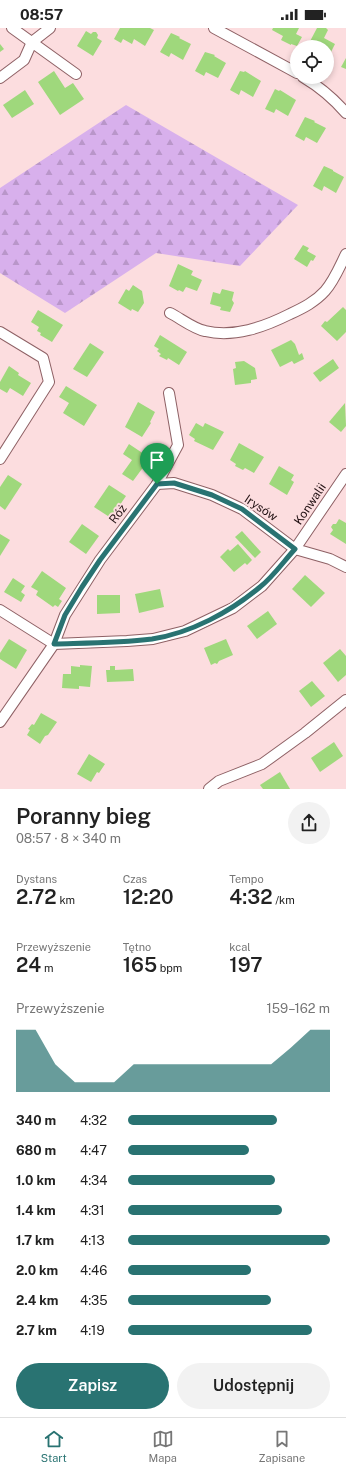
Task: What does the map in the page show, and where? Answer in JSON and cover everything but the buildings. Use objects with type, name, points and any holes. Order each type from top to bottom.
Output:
[{"type":"street","points":[[12,28],[76,74]]},
{"type":"street","points":[[0,78],[24,60],[32,42],[50,28]]},
{"type":"street","points":[[214,28],[290,69]]},
{"type":"street","points":[[315,84],[335,100],[346,113]]},
{"type":"street","points":[[170,313],[204,331],[221,334],[245,331],[266,326],[307,306],[319,298],[327,289],[346,254]]},
{"type":"street","points":[[0,332],[43,358],[49,382],[0,459]]},
{"type":"street","name":"Róż","points":[[0,722],[54,644],[65,615],[72,602],[100,560],[157,484],[178,445],[169,393]]},
{"type":"street","name":"Konwalii","points":[[295,549],[346,474]]},
{"type":"street","name":"Irysów","points":[[157,484],[174,483],[212,495],[242,509],[295,549],[330,559],[346,566]]},
{"type":"street","points":[[0,610],[54,644],[146,639],[185,630],[233,608],[262,586],[295,549]]},
{"type":"street","points":[[209,789],[220,781],[262,764],[305,733],[346,700]]},
{"type":"green space","points":[[126,105],[298,205],[240,266],[156,253],[65,313],[0,273],[0,188]]},
{"type":"route","points":[[174,483],[212,495],[242,509],[295,549],[262,586],[233,608],[185,630],[153,639],[54,644],[65,615],[82,587],[100,560],[157,484],[174,483]]}]
